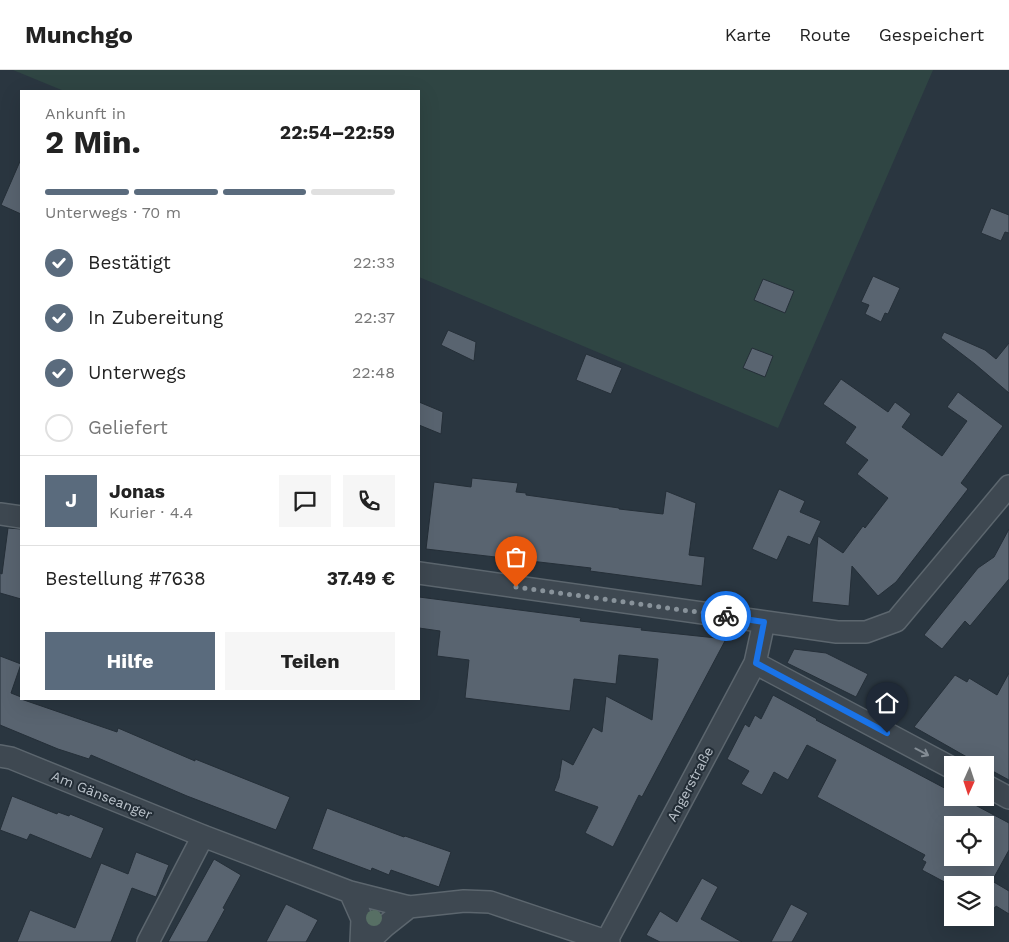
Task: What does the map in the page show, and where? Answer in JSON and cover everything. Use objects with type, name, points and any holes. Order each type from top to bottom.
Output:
[{"type":"street","points":[[420,573],[838,632],[866,632],[896,621],[1005,499]]},
{"type":"street","points":[[0,514],[20,517]]},
{"type":"street","name":"Angerstraße","points":[[607,942],[756,663],[764,622]]},
{"type":"street","points":[[756,663],[944,764]]},
{"type":"street","name":"Am Gänseanger","points":[[0,756],[11,758],[203,836],[350,892],[409,907],[464,901],[490,902],[607,942]]},
{"type":"street","points":[[994,790],[1009,798]]},
{"type":"street","points":[[148,942],[203,836]]},
{"type":"street","points":[[350,892],[362,919],[360,942]]},
{"type":"street","points":[[368,942],[409,907]]},
{"type":"green space","points":[[13,70],[933,70],[778,428],[420,277],[420,90],[62,90]]},
{"type":"building","points":[[20,161],[20,214],[1,205]]},
{"type":"building","points":[[991,208],[1009,215],[1009,233],[1005,232],[1001,241],[981,233]]},
{"type":"building","points":[[873,276],[900,288],[888,314],[885,313],[881,322],[865,314],[869,305],[861,302]]},
{"type":"building","points":[[763,279],[794,291],[785,313],[754,300]]},
{"type":"building","points":[[448,330],[476,342],[474,361],[441,345]]},
{"type":"building","points":[[944,332],[985,350],[996,359],[1009,343],[1009,393],[941,338]]},
{"type":"building","points":[[752,348],[773,356],[765,377],[743,368]]},
{"type":"building","points":[[586,354],[622,368],[611,394],[576,380]]},
{"type":"building","points":[[841,379],[888,412],[895,402],[911,414],[902,427],[942,456],[967,421],[947,407],[958,392],[1003,426],[961,483],[968,489],[896,582],[878,596],[852,566],[849,606],[812,602],[818,536],[843,553],[863,526],[865,528],[888,498],[857,474],[868,460],[845,443],[856,427],[823,404]]},
{"type":"building","points":[[420,402],[443,412],[441,434],[420,425]]},
{"type":"building","points":[[472,478],[518,483],[516,492],[526,493],[526,495],[663,514],[666,491],[696,503],[689,555],[705,557],[702,586],[590,571],[591,568],[426,549],[434,482],[471,487]]},
{"type":"building","points":[[779,489],[805,501],[800,512],[821,521],[810,545],[788,536],[777,560],[752,549]]},
{"type":"building","points":[[8,528],[20,529],[20,599],[0,593],[0,573],[2,574]]},
{"type":"building","points":[[1009,529],[1009,579],[970,626],[965,621],[942,649],[924,635],[978,568],[994,557]]},
{"type":"building","points":[[420,597],[581,618],[580,621],[642,628],[641,630],[726,639],[642,797],[639,795],[613,847],[585,833],[598,807],[554,791],[559,778],[562,759],[573,765],[593,727],[602,732],[606,696],[652,720],[658,659],[619,655],[616,684],[574,679],[570,711],[465,698],[469,660],[437,656],[440,631],[420,628]]},
{"type":"building","points":[[794,649],[826,653],[868,674],[856,697],[787,663]]},
{"type":"building","points":[[0,656],[20,664],[11,693],[20,697],[20,700],[117,732],[118,728],[195,761],[195,759],[290,797],[276,830],[187,796],[91,755],[89,759],[58,749],[0,725]]},
{"type":"building","points":[[1009,673],[1009,780],[994,772],[994,756],[965,756],[914,727],[955,675],[967,682],[969,678],[997,695]]},
{"type":"building","points":[[773,695],[944,788],[944,806],[977,806],[1009,823],[1009,850],[994,877],[944,876],[944,882],[922,870],[926,862],[922,860],[925,855],[817,797],[836,760],[807,745],[788,780],[774,772],[762,795],[741,784],[749,771],[727,759],[745,724],[749,727],[755,715],[761,719]]},
{"type":"building","points":[[12,796],[57,814],[58,812],[69,816],[70,814],[104,828],[91,859],[30,834],[27,840],[0,830]]},
{"type":"building","points":[[327,808],[404,837],[451,852],[439,887],[391,870],[389,875],[372,868],[371,871],[312,849]]},
{"type":"building","points":[[136,852],[169,865],[156,897],[132,888],[111,942],[17,942],[30,910],[75,928],[101,863],[128,874]]},
{"type":"building","points":[[214,859],[241,875],[207,942],[168,942]]},
{"type":"building","points":[[702,878],[718,887],[701,919],[742,942],[660,942],[646,935],[660,911],[677,922]]},
{"type":"building","points":[[994,882],[1009,891],[1009,914],[996,906],[995,908]]},
{"type":"building","points":[[286,904],[318,920],[306,942],[266,942]]},
{"type":"building","points":[[791,904],[808,913],[792,942],[771,942]]},
{"type":"way so far","points":[[516,587],[726,616]]},
{"type":"route","points":[[726,616],[764,622],[756,663],[887,733]]}]
